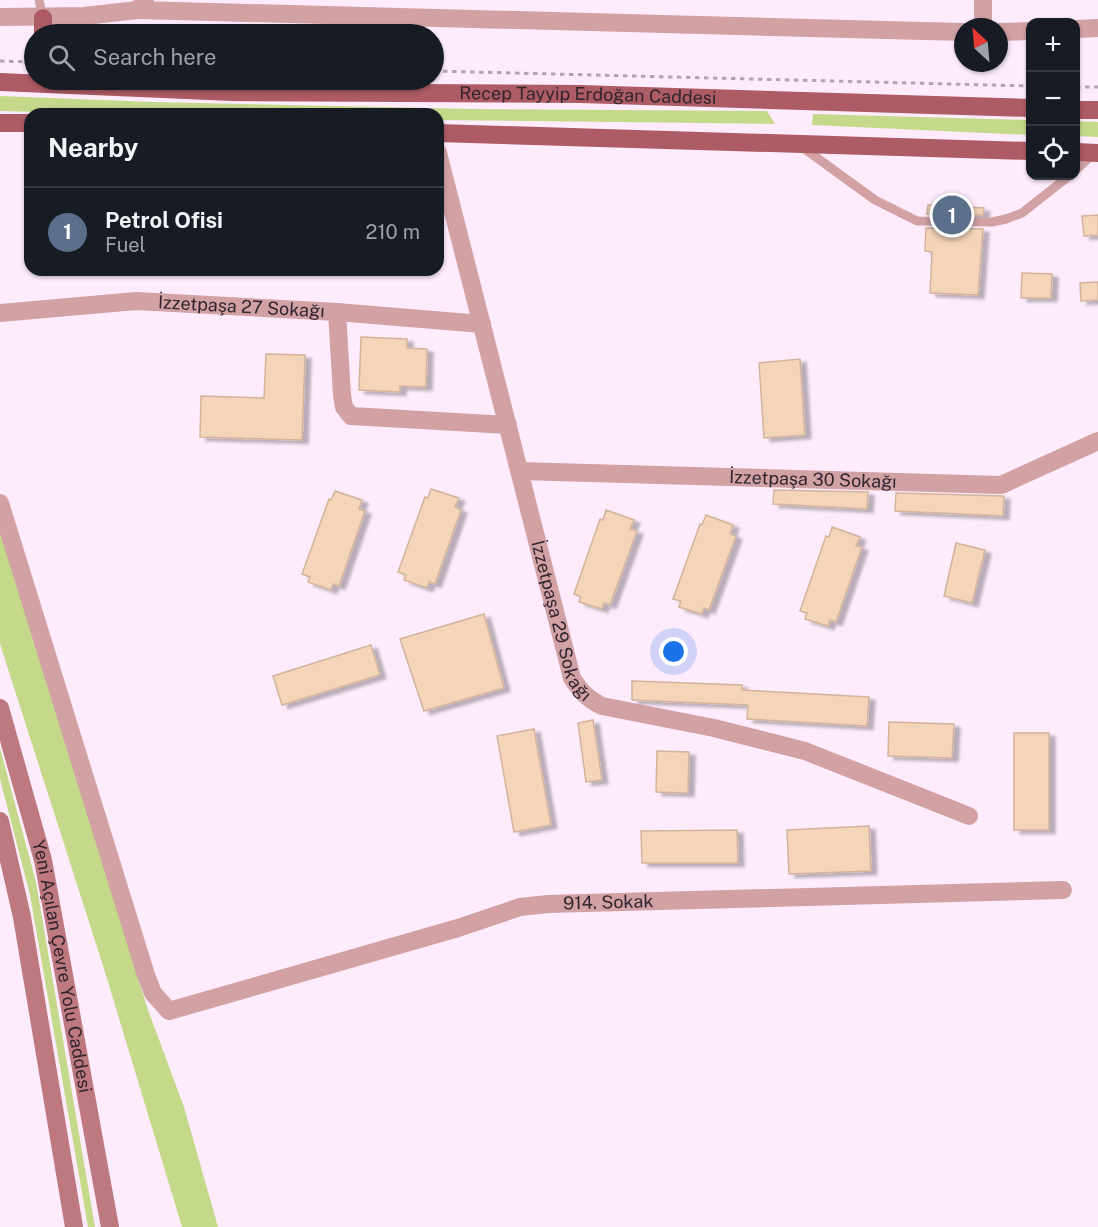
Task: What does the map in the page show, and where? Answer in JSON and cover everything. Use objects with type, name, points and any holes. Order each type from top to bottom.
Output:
[{"type":"main road","name":"Recep Tayyip Erdoğan Caddesi","points":[[0,82],[24,82]]},
{"type":"main road","name":"Recep Tayyip Erdoğan Caddesi","points":[[194,90],[580,94],[1026,108]]},
{"type":"main road","points":[[1080,110],[1098,110]]},
{"type":"main road","points":[[0,123],[24,123]]},
{"type":"main road","points":[[444,133],[1026,151]]},
{"type":"main road","points":[[1080,153],[1097,156]]},
{"type":"main road","name":"Yeni Açılan Çevre Yolu Caddesi","points":[[0,708],[43,860],[110,1227]]},
{"type":"main road","name":"Yeni Açılan Çevre Yolu Caddesi","points":[[0,821],[22,917],[74,1227]]},
{"type":"street","points":[[84,16],[104,0]]},
{"type":"street","points":[[983,0],[983,18]]},
{"type":"street","points":[[0,17],[84,16],[142,5],[408,9],[954,32]]},
{"type":"street","points":[[1080,29],[1098,28]]},
{"type":"street","points":[[1008,32],[1026,31]]},
{"type":"street","name":"İzzetpaşa 29 Sokağı","points":[[444,176],[572,678],[588,699],[602,706],[714,728],[805,751],[969,816]]},
{"type":"street","name":"İzzetpaşa 27 Sokağı","points":[[0,313],[136,301],[337,312],[482,324]]},
{"type":"street","points":[[337,312],[342,395],[344,407],[351,416],[508,424]]},
{"type":"street","name":"İzzetpaşa 30 Sokağı","points":[[519,471],[1001,485],[1098,441]]},
{"type":"street","name":"914. Sokak","points":[[0,503],[146,975],[153,993],[169,1011],[458,928],[520,907],[548,904],[1063,890]]},
{"type":"lane","points":[[797,144],[875,200],[917,221],[992,222],[1006,219],[1022,213],[1064,180]]},
{"type":"lane","points":[[1080,167],[1097,156]]},
{"type":"path","points":[[0,61],[24,62]]},
{"type":"path","points":[[444,71],[1026,86]]},
{"type":"path","points":[[1080,87],[1098,87]]},
{"type":"green space","points":[[0,96],[428,108],[24,108],[24,112],[0,111]]},
{"type":"green space","points":[[444,108],[767,111],[775,124],[444,120]]},
{"type":"green space","points":[[813,114],[1026,120],[1026,135],[812,125]]},
{"type":"green space","points":[[1080,121],[1098,122],[1098,137],[1080,136]]},
{"type":"green space","points":[[0,528],[147,1007],[184,1107],[218,1227],[182,1227],[105,972],[0,644]]},
{"type":"green space","points":[[0,748],[36,882],[95,1227],[88,1227],[30,895],[0,779]]},
{"type":"building","points":[[928,205],[984,208],[983,215],[927,214]]},
{"type":"building","points":[[1098,215],[1098,235],[1084,236],[1082,216]]},
{"type":"building","points":[[926,228],[983,229],[978,295],[930,293],[932,252],[925,251]]},
{"type":"building","points":[[1022,273],[1052,274],[1051,298],[1021,298]]},
{"type":"building","points":[[1098,282],[1098,300],[1081,301],[1080,283]]},
{"type":"building","points":[[361,337],[407,339],[407,348],[427,349],[426,387],[400,386],[400,392],[359,390]]},
{"type":"building","points":[[266,354],[305,355],[302,440],[200,437],[201,396],[264,398]]},
{"type":"building","points":[[800,359],[805,435],[764,438],[759,363]]},
{"type":"building","points":[[431,489],[459,498],[455,507],[461,510],[435,584],[429,582],[427,588],[404,580],[406,575],[398,572],[425,497],[428,498]]},
{"type":"building","points":[[774,490],[868,492],[867,509],[773,504]]},
{"type":"building","points":[[335,491],[362,500],[359,509],[365,511],[339,586],[333,584],[331,590],[308,582],[310,577],[302,574],[329,499],[331,500]]},
{"type":"building","points":[[896,493],[1004,496],[1003,516],[895,511]]},
{"type":"building","points":[[606,510],[634,520],[630,529],[637,531],[610,605],[604,603],[602,609],[579,602],[581,597],[574,594],[600,519],[603,520]]},
{"type":"building","points":[[706,515],[733,525],[730,534],[736,536],[709,610],[704,608],[702,614],[679,607],[681,601],[673,599],[700,524],[702,525]]},
{"type":"building","points":[[832,527],[860,537],[856,546],[862,547],[836,622],[830,620],[828,626],[805,619],[807,613],[800,611],[826,536],[829,537]]},
{"type":"building","points":[[956,543],[985,550],[972,603],[944,596]]},
{"type":"building","points":[[484,614],[504,688],[424,711],[400,639]]},
{"type":"building","points":[[371,645],[380,675],[282,705],[273,676]]},
{"type":"building","points":[[632,681],[742,685],[742,690],[869,697],[867,726],[747,719],[748,705],[632,700]]},
{"type":"building","points":[[593,720],[602,780],[586,782],[578,723]]},
{"type":"building","points":[[889,722],[954,724],[952,758],[888,756]]},
{"type":"building","points":[[534,729],[551,825],[514,832],[497,736]]},
{"type":"building","points":[[1014,733],[1049,733],[1049,830],[1014,830]]},
{"type":"building","points":[[657,751],[689,752],[688,793],[656,792]]},
{"type":"building","points":[[869,826],[871,871],[789,874],[787,830]]},
{"type":"building","points":[[737,830],[738,863],[642,863],[641,831]]},
{"type":"place","name":"Petrol Ofisi","points":[[952,215]]}]
